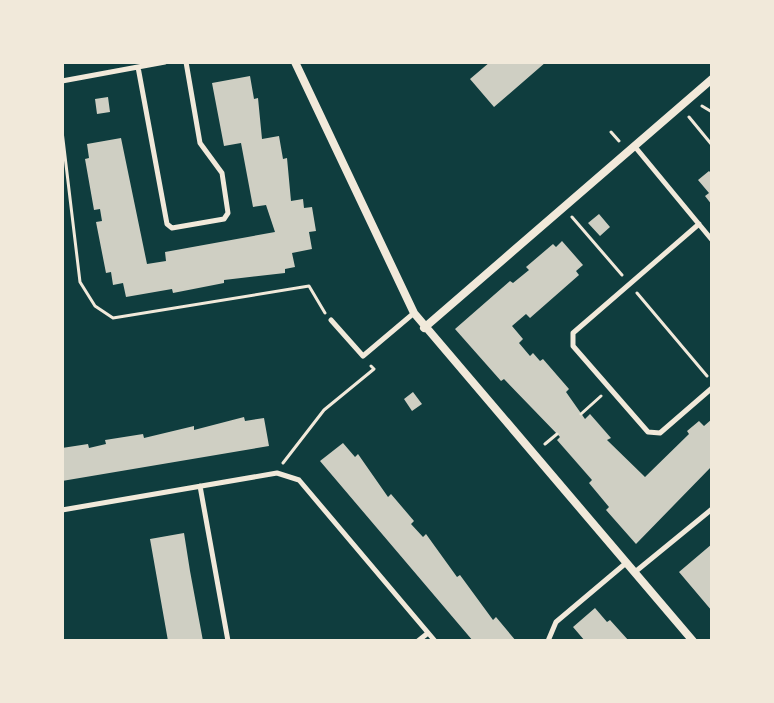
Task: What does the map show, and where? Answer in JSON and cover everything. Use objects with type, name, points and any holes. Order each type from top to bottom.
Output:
[{"type":"street","points":[[295,62],[414,313],[424,328],[693,641]]},
{"type":"street","points":[[424,328],[636,148],[712,79]]},
{"type":"lane","points":[[62,81],[165,62]]},
{"type":"lane","points":[[138,67],[167,224],[172,228],[224,219],[228,213],[222,173],[200,143],[186,62]]},
{"type":"lane","points":[[636,148],[712,240]]},
{"type":"lane","points":[[699,224],[573,333],[573,346],[648,432],[660,433],[712,388]]},
{"type":"lane","points":[[331,320],[363,356],[414,313]]},
{"type":"lane","points":[[62,510],[277,473],[299,480],[435,641]]},
{"type":"lane","points":[[200,486],[228,641]]},
{"type":"lane","points":[[635,572],[712,509]]},
{"type":"lane","points":[[548,641],[556,622],[626,562]]},
{"type":"lane","points":[[418,641],[428,633]]},
{"type":"path","points":[[698,104],[712,112]]},
{"type":"path","points":[[681,107],[712,145]]},
{"type":"path","points":[[62,131],[80,282],[95,306],[113,318],[309,286],[331,320]]},
{"type":"path","points":[[611,132],[623,146]]},
{"type":"path","points":[[565,209],[712,382]]},
{"type":"path","points":[[277,473],[324,410],[374,369]]},
{"type":"path","points":[[581,414],[611,389]]},
{"type":"path","points":[[542,447],[557,434]]},
{"type":"building","points":[[490,62],[546,62],[494,107],[470,79]]},
{"type":"building","points":[[250,76],[254,99],[258,98],[262,139],[279,136],[283,159],[287,158],[291,201],[303,199],[304,208],[312,207],[316,231],[309,232],[312,249],[292,253],[295,267],[285,269],[285,273],[224,280],[224,283],[173,293],[172,289],[126,297],[123,283],[113,285],[111,272],[106,273],[96,222],[102,221],[100,209],[94,210],[85,159],[89,158],[87,144],[121,138],[147,264],[166,261],[165,252],[275,232],[266,205],[253,207],[241,143],[224,146],[212,83]]},
{"type":"building","points":[[108,97],[110,112],[97,114],[95,99]]},
{"type":"building","points":[[709,171],[712,174],[712,205],[705,196],[709,193],[698,180]]},
{"type":"building","points":[[599,214],[610,227],[600,236],[588,223]]},
{"type":"building","points":[[562,241],[583,265],[576,271],[579,275],[530,318],[526,314],[512,326],[523,339],[519,343],[530,356],[533,353],[540,361],[543,359],[569,389],[566,392],[585,419],[590,414],[611,438],[607,440],[645,477],[689,434],[687,431],[699,421],[704,426],[712,419],[712,466],[636,544],[606,510],[609,507],[589,483],[592,480],[557,440],[560,437],[504,379],[501,381],[455,329],[510,281],[513,283],[529,270],[526,267],[553,244],[556,247]]},
{"type":"building","points":[[413,392],[422,404],[412,411],[404,399]]},
{"type":"building","points":[[244,417],[245,421],[264,418],[269,446],[62,481],[62,448],[88,444],[89,448],[106,444],[105,440],[143,434],[144,438],[194,426],[194,430]]},
{"type":"building","points":[[343,443],[355,457],[358,454],[388,497],[391,494],[414,521],[411,524],[423,537],[426,534],[493,620],[496,617],[516,641],[473,641],[320,461]]},
{"type":"building","points":[[184,533],[203,641],[168,641],[150,539]]},
{"type":"building","points":[[712,544],[712,611],[679,572]]},
{"type":"building","points":[[595,608],[629,641],[585,641],[573,627]]}]
